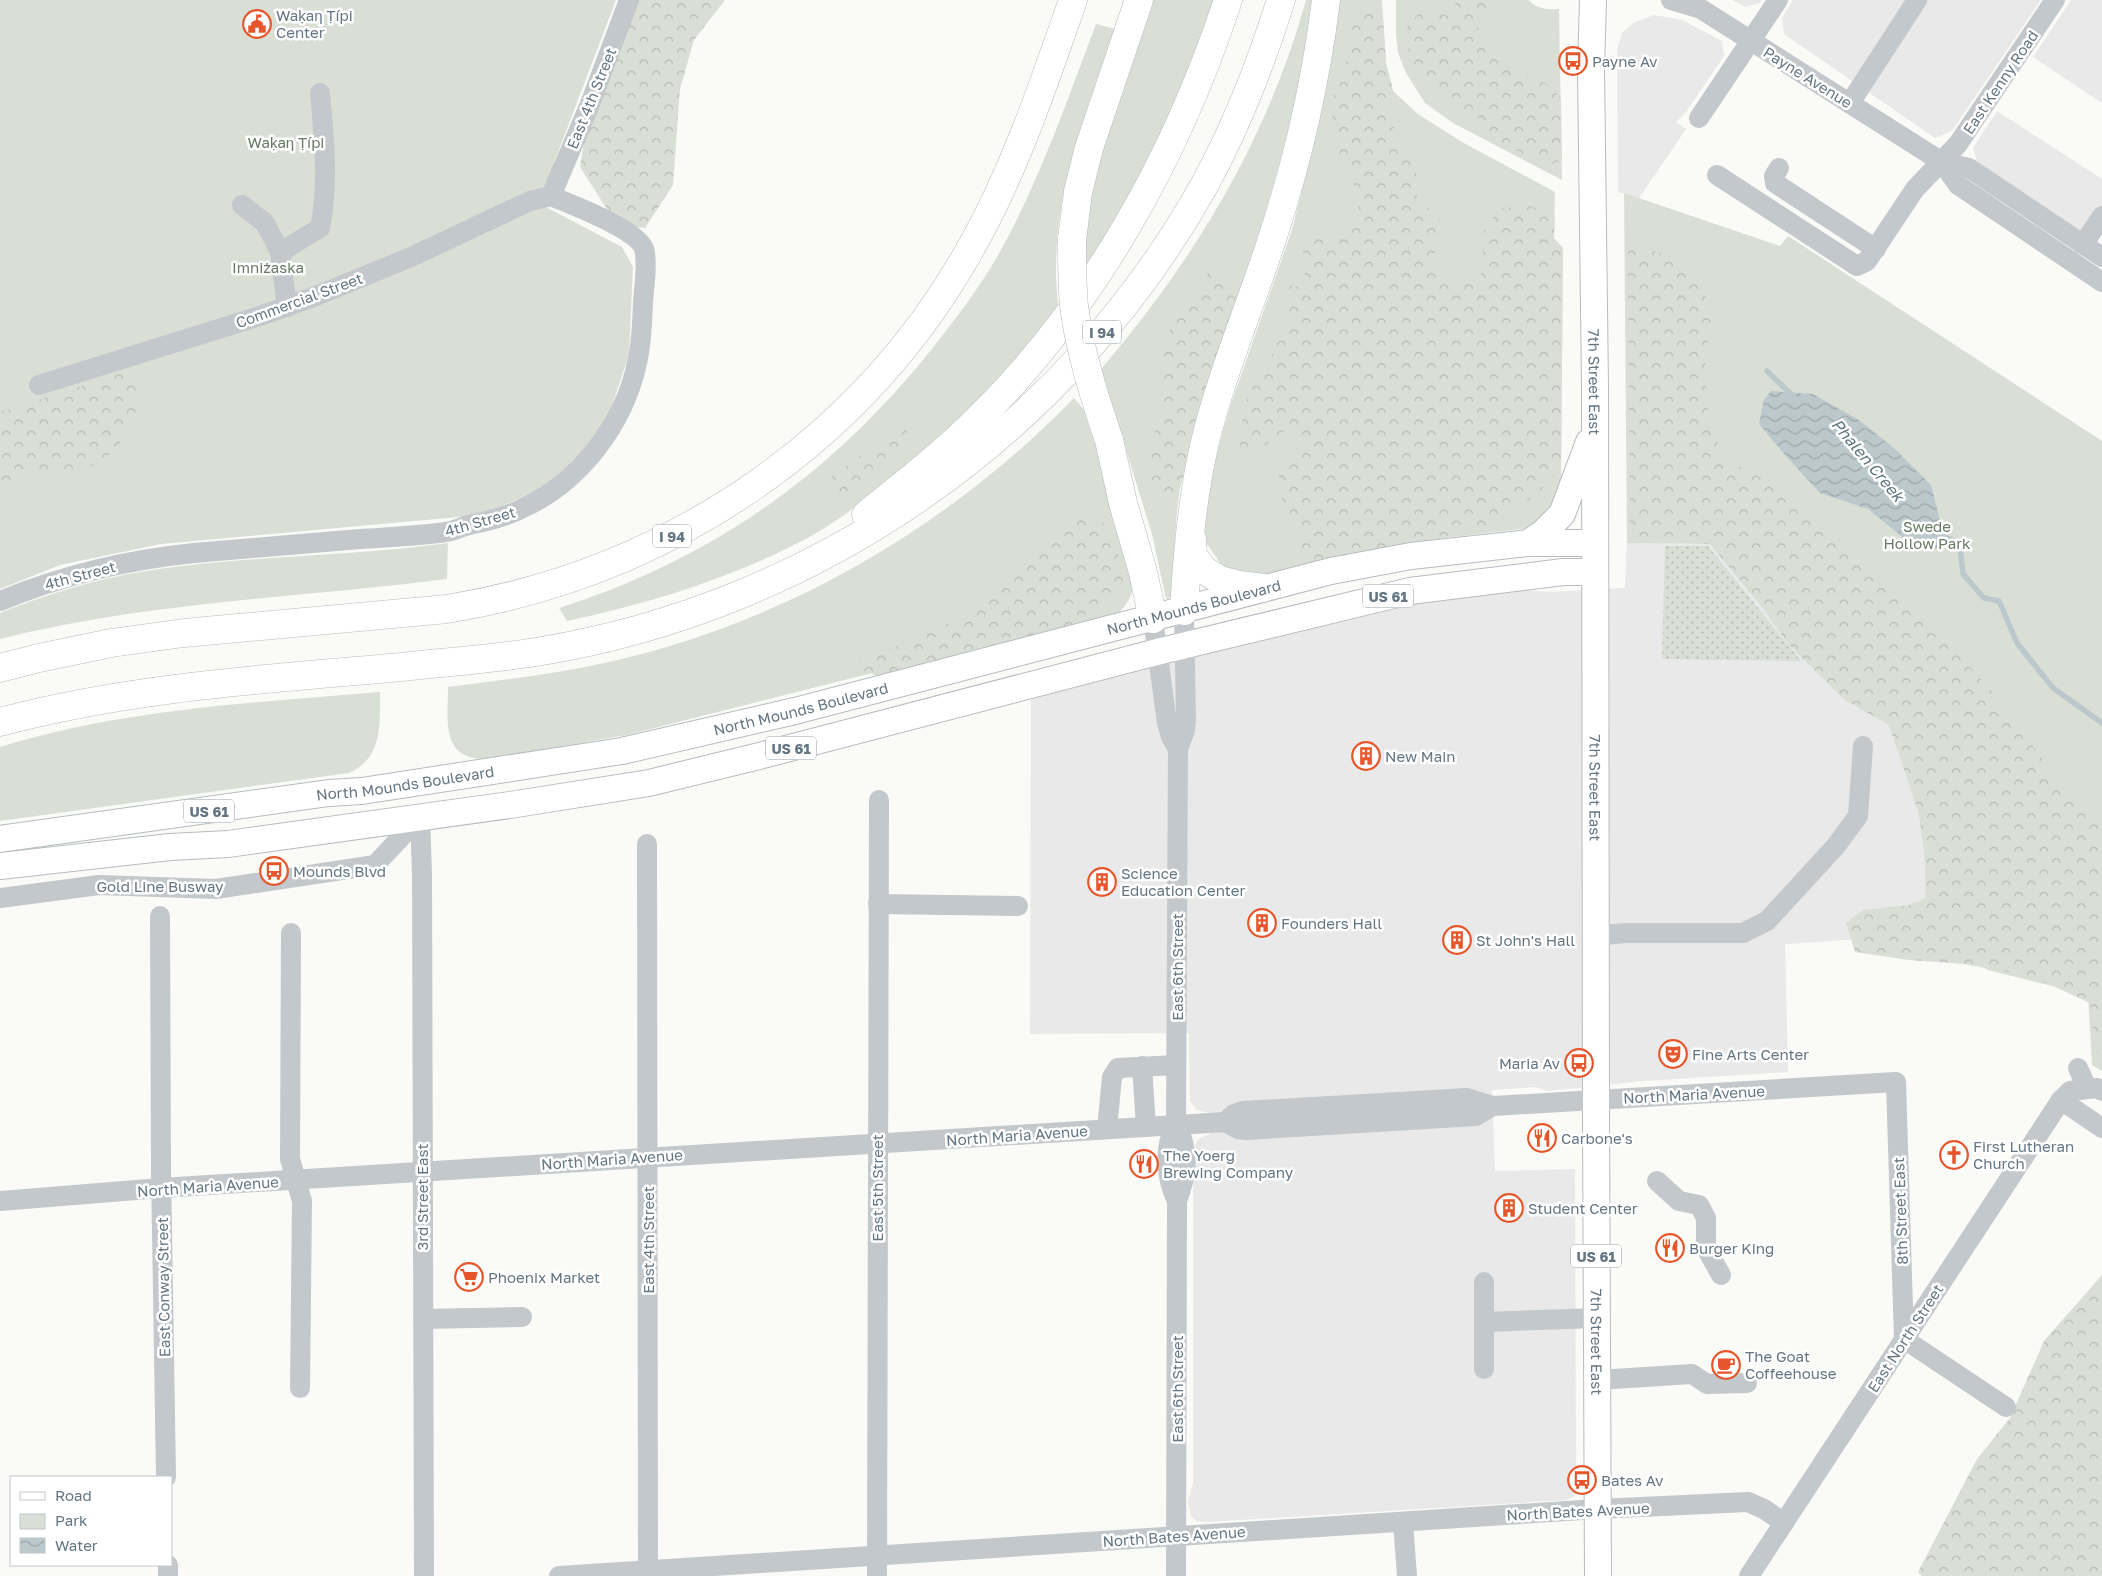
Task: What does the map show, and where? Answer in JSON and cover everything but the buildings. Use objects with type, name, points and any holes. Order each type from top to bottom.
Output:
[{"type":"highway","name":"I 94","points":[[0,668],[112,643],[184,633],[438,610],[482,603],[559,583],[614,563],[672,536],[742,496],[805,448],[864,393],[916,332],[948,286],[979,234],[1010,169],[1073,0]]},
{"type":"highway","points":[[1139,0],[1089,148],[1078,192],[1072,240],[1074,305],[1088,376],[1109,440],[1123,503],[1143,572],[1153,619]]},
{"type":"highway","points":[[806,565],[950,446],[1001,395],[1056,332],[1111,252],[1153,179],[1191,98],[1228,0]]},
{"type":"highway","name":"I 94","points":[[0,722],[76,705],[166,689],[499,657],[573,645],[639,630],[764,585],[806,565],[886,521],[952,475],[1025,413],[1077,361],[1112,321],[1164,249],[1206,182],[1246,98],[1281,0]]},
{"type":"highway","points":[[1184,611],[1191,522],[1205,441],[1286,192],[1315,78],[1326,0]]},
{"type":"highway","points":[[1191,522],[1193,556],[1204,570],[1220,580],[1263,588]]},
{"type":"main road","name":"7th Street East","points":[[1593,0],[1591,68],[1595,387],[1598,1576]]},
{"type":"main road","points":[[1528,543],[1543,533],[1562,514],[1595,423]]},
{"type":"main road","name":"North Mounds Boulevard","points":[[0,839],[362,791],[418,781],[622,752],[795,711],[1184,611],[1331,571],[1411,556],[1528,543],[1595,543]]},
{"type":"main road","name":"US 61","points":[[0,866],[170,847],[228,844],[420,818],[649,782],[762,755],[1157,652],[1410,591],[1563,572],[1595,572]]},
{"type":"main road","points":[[418,781],[420,818]]},
{"type":"street","name":"East 4th Street","points":[[551,196],[590,104],[628,0]]},
{"type":"street","name":"Payne Avenue","points":[[1671,0],[1701,9],[1942,162],[1968,168],[2102,257]]},
{"type":"street","points":[[1699,118],[1778,0]]},
{"type":"street","points":[[1850,103],[1917,0]]},
{"type":"street","name":"East Kenny Road","points":[[1717,175],[1857,266],[1868,261],[1915,188],[1958,144],[2054,0]]},
{"type":"street","points":[[280,252],[320,228],[324,208],[324,136],[320,93]]},
{"type":"street","name":"Payne Avenue","points":[[1942,162],[1958,185],[2102,282]]},
{"type":"street","points":[[1779,168],[1774,176],[1775,182],[1876,249]]},
{"type":"street","name":"Commercial Street","points":[[38,385],[287,307],[411,257],[530,200],[551,196]]},
{"type":"street","name":"4th Street","points":[[0,600],[83,572],[153,558],[448,532],[504,517],[546,496],[584,464],[606,434],[626,399],[633,380],[640,347],[645,266],[645,251],[639,239],[617,225],[551,196]]},
{"type":"street","points":[[242,205],[265,224],[280,252],[287,307]]},
{"type":"street","points":[[2083,245],[2102,216]]},
{"type":"street","name":"East 6th Street","points":[[1176,1576],[1177,1201],[1184,1180],[1186,1156],[1183,1138],[1176,1125],[1178,749],[1185,727],[1184,611]]},
{"type":"street","name":"East 6th Street","points":[[1153,619],[1167,723],[1171,737],[1178,749]]},
{"type":"street","points":[[1595,936],[1625,933],[1743,933],[1767,922],[1835,847],[1858,816],[1863,746]]},
{"type":"street","name":"East 5th Street","points":[[877,1576],[876,1144],[878,800]]},
{"type":"street","name":"Gold Line Busway","points":[[0,898],[99,885],[216,889],[366,867],[375,865],[420,818]]},
{"type":"street","name":"3rd Street East","points":[[420,818],[422,874],[424,1576]]},
{"type":"street","name":"East 4th Street","points":[[648,844],[648,1573]]},
{"type":"street","points":[[878,904],[1018,906]]},
{"type":"street","name":"East Conway Street","points":[[160,916],[161,1188],[166,1476]]},
{"type":"street","points":[[291,933],[290,1159],[302,1201],[300,1388]]},
{"type":"street","points":[[1107,1129],[1112,1077],[1118,1068],[1176,1065]]},
{"type":"street","points":[[1142,1066],[1146,1127]]},
{"type":"street","points":[[2078,1068],[2094,1090]]},
{"type":"street","name":"North Maria Avenue","points":[[0,1201],[161,1188],[422,1171],[1225,1122],[1238,1129],[1246,1130],[1328,1126],[1476,1116],[1493,1106],[1896,1082]]},
{"type":"street","name":"8th Street East","points":[[1896,1082],[1904,1339]]},
{"type":"street","points":[[2094,1090],[2070,1091],[2061,1100],[2102,1128]]},
{"type":"street","name":"East North Street","points":[[1754,1574],[1784,1523],[2061,1100]]},
{"type":"street","points":[[1657,1181],[1679,1201],[1692,1202],[1699,1205],[1706,1218],[1706,1248],[1721,1276]]},
{"type":"street","points":[[1484,1282],[1484,1369]]},
{"type":"street","points":[[423,1320],[522,1317]]},
{"type":"street","points":[[1484,1322],[1597,1318]]},
{"type":"street","points":[[1904,1339],[2006,1407]]},
{"type":"street","points":[[1598,1380],[1692,1374],[1707,1384],[1747,1383]]},
{"type":"street","name":"North Bates Avenue","points":[[559,1576],[648,1573],[876,1555],[1598,1509],[1748,1502],[1764,1509],[1784,1523]]},
{"type":"street","points":[[1403,1522],[1407,1576]]},
{"type":"shaded area","points":[[1732,0],[1762,0],[1760,3],[1745,7]]},
{"type":"shaded area","points":[[1793,0],[2041,0],[1952,131],[1935,138],[1784,34],[1782,17]]},
{"type":"shaded area","points":[[2071,0],[2102,0],[2102,103],[2033,57]]},
{"type":"shaded area","points":[[1654,15],[1682,20],[1722,41],[1724,56],[1686,112],[1676,122],[1686,129],[1639,198],[1618,192],[1617,49],[1622,33],[1633,23]]},
{"type":"shaded area","points":[[1997,111],[2102,179],[2102,207],[2084,234],[1977,162],[1973,148]]},
{"type":"shaded area","points":[[1627,543],[1710,544],[1760,605],[1790,646],[1845,700],[1889,725],[1919,815],[1925,858],[1926,898],[1922,935],[1785,944],[1788,1072],[1644,1081],[1548,1091],[1536,1087],[1492,1090],[1495,1171],[1575,1169],[1576,1470],[1581,1482],[1574,1497],[1566,1500],[1208,1522],[1196,1521],[1191,1516],[1188,1501],[1193,1483],[1193,1157],[1198,1139],[1210,1134],[1210,1113],[1197,1110],[1190,1101],[1189,1033],[1030,1034],[1031,699],[1357,615],[1401,606],[1462,596],[1527,590],[1548,592],[1625,588]]},
{"type":"green space","name":"Imniżaska","points":[[0,0],[616,0],[555,160],[544,206],[622,247],[633,267],[629,354],[609,415],[581,454],[544,488],[481,515],[161,544],[60,565],[0,589]]},
{"type":"green space","points":[[629,0],[725,0],[694,40],[680,89],[673,185],[645,228],[617,225],[580,167],[590,104]]},
{"type":"green space","points":[[1150,0],[1217,0],[1145,174],[1084,273],[1085,228],[1089,198]]},
{"type":"green space","points":[[1306,0],[1317,0],[1298,92],[1265,212],[1205,391],[1188,452],[1177,511],[1174,596],[1166,599],[1152,534],[1101,369],[1167,285],[1197,241],[1224,196],[1249,149],[1271,101],[1290,52]]},
{"type":"green space","points":[[1338,0],[1382,0],[1386,63],[1393,91],[1418,114],[1462,142],[1555,192],[1554,238],[1563,248],[1561,483],[1554,505],[1531,528],[1444,538],[1273,578],[1238,574],[1221,564],[1204,540],[1213,465],[1231,404],[1292,230],[1323,97]]},
{"type":"green space","points":[[1396,0],[1528,0],[1542,8],[1559,9],[1562,180],[1453,123],[1425,103],[1406,73],[1398,53]]},
{"type":"green space","points":[[1452,0],[1495,0],[1476,22],[1486,54],[1545,83],[1561,98],[1562,160],[1552,164],[1529,158],[1502,143],[1476,117],[1437,93],[1416,77],[1409,64],[1411,53],[1401,41],[1408,25],[1421,11],[1435,12],[1452,17],[1458,7]]},
{"type":"green space","points":[[1371,5],[1383,18],[1386,63],[1393,90],[1387,109],[1399,141],[1416,163],[1417,198],[1443,223],[1432,261],[1442,282],[1475,284],[1485,267],[1480,237],[1499,209],[1526,205],[1555,214],[1554,239],[1563,248],[1561,469],[1530,500],[1493,525],[1308,569],[1299,556],[1297,525],[1279,494],[1279,468],[1300,445],[1286,430],[1252,455],[1239,448],[1244,405],[1274,351],[1287,317],[1288,286],[1315,287],[1305,277],[1303,248],[1317,235],[1343,233],[1361,220],[1353,182],[1339,153],[1332,120],[1333,98],[1350,52],[1354,13]]},
{"type":"green space","points":[[1096,24],[1115,29],[1080,132],[1062,203],[1057,239],[1056,275],[1059,312],[1024,354],[986,394],[925,450],[860,503],[813,535],[754,564],[693,587],[630,606],[567,621],[559,608],[615,588],[669,564],[719,537],[767,506],[813,471],[856,433],[896,391],[960,313],[997,257],[1039,172]]},
{"type":"green space","name":"Swede Hollow Park","points":[[1624,193],[1780,246],[1788,236],[2102,441],[2102,1071],[2092,1065],[2088,995],[1988,970],[1922,935],[1925,876],[1922,831],[1913,794],[1889,725],[1845,700],[1790,646],[1760,605],[1710,544],[1627,543]]},
{"type":"green space","points":[[1633,243],[1688,264],[1714,312],[1705,358],[1707,407],[1721,456],[1772,484],[1844,540],[1915,606],[1995,695],[2075,803],[2102,824],[2102,1071],[2094,1038],[2090,1003],[2031,976],[1964,964],[1909,960],[1855,952],[1846,923],[1863,910],[1909,905],[1926,898],[1925,858],[1919,815],[1889,725],[1845,700],[1790,646],[1760,605],[1710,544],[1630,540],[1628,247]]},
{"type":"green space","points":[[1210,270],[1228,286],[1236,301],[1198,411],[1181,485],[1168,497],[1157,497],[1149,482],[1147,451],[1164,409],[1160,362],[1169,331]]},
{"type":"green space","points":[[136,369],[138,396],[134,416],[123,439],[110,454],[86,468],[31,474],[0,490],[0,412]]},
{"type":"green space","points":[[1074,398],[1084,410],[1113,501],[1133,585],[1128,601],[1117,614],[877,677],[872,673],[627,735],[487,759],[472,758],[461,753],[454,745],[448,725],[448,687],[549,673],[609,662],[674,645],[738,622],[800,595],[860,564],[918,528],[973,488],[1025,445]]},
{"type":"green space","points":[[905,426],[912,443],[836,499],[825,492],[822,486],[831,477],[887,436]]},
{"type":"green space","points":[[1080,515],[1101,521],[1114,537],[1124,579],[1107,606],[1092,622],[877,677],[872,673],[852,678],[849,667],[868,654],[912,642],[957,619],[1057,539]]},
{"type":"green space","points":[[448,543],[447,579],[166,609],[110,617],[0,639],[0,613],[54,593],[109,578],[146,571],[221,562],[410,548]]},
{"type":"green space","points":[[1665,546],[1708,546],[1801,661],[1662,659]]},
{"type":"green space","points":[[380,692],[379,727],[374,749],[360,766],[349,773],[0,821],[0,747],[46,734],[93,724],[188,709]]},
{"type":"green space","points":[[2102,1275],[2102,1576],[1922,1576],[1918,1572],[1977,1459],[2010,1418],[2044,1341]]},
{"type":"water","points":[[1771,391],[1813,394],[1859,420],[1894,448],[1931,485],[1941,524],[1951,539],[1936,549],[1906,540],[1868,509],[1820,493],[1759,424],[1764,400]]},
{"type":"waterway","name":"Phalen Creek","points":[[1767,371],[1794,397]]},
{"type":"waterway","name":"Phalen Creek","points":[[1945,538],[1951,539],[1960,547],[1963,574],[1984,598],[1999,601],[2017,643],[2053,688],[2102,723]]},
{"type":"place","name":"Waḳaƞ Ṭípi Center","points":[[257,24]]},
{"type":"place","name":"Payne Av","points":[[1573,61]]},
{"type":"place","name":"New Main","points":[[1366,756]]},
{"type":"place","name":"Mounds Blvd","points":[[274,871]]},
{"type":"place","name":"Science Education Center","points":[[1102,882]]},
{"type":"place","name":"Founders Hall","points":[[1262,923]]},
{"type":"place","name":"St John's Hall","points":[[1457,940]]},
{"type":"place","name":"Fine Arts Center","points":[[1673,1054]]},
{"type":"place","name":"Maria Av","points":[[1579,1063]]},
{"type":"place","name":"Carbone's","points":[[1542,1138]]},
{"type":"place","name":"First Lutheran Church","points":[[1954,1155]]},
{"type":"place","name":"The Yoerg Brewing Company","points":[[1144,1164]]},
{"type":"place","name":"Student Center","points":[[1509,1208]]},
{"type":"place","name":"Burger King","points":[[1670,1248]]},
{"type":"place","name":"Phoenix Market","points":[[469,1277]]},
{"type":"place","name":"The Goat Coffeehouse","points":[[1726,1365]]},
{"type":"place","name":"Bates Av","points":[[1582,1480]]},
{"type":"park label","name":"Waḳaƞ Ṭípi","points":[[286,142]]}]
